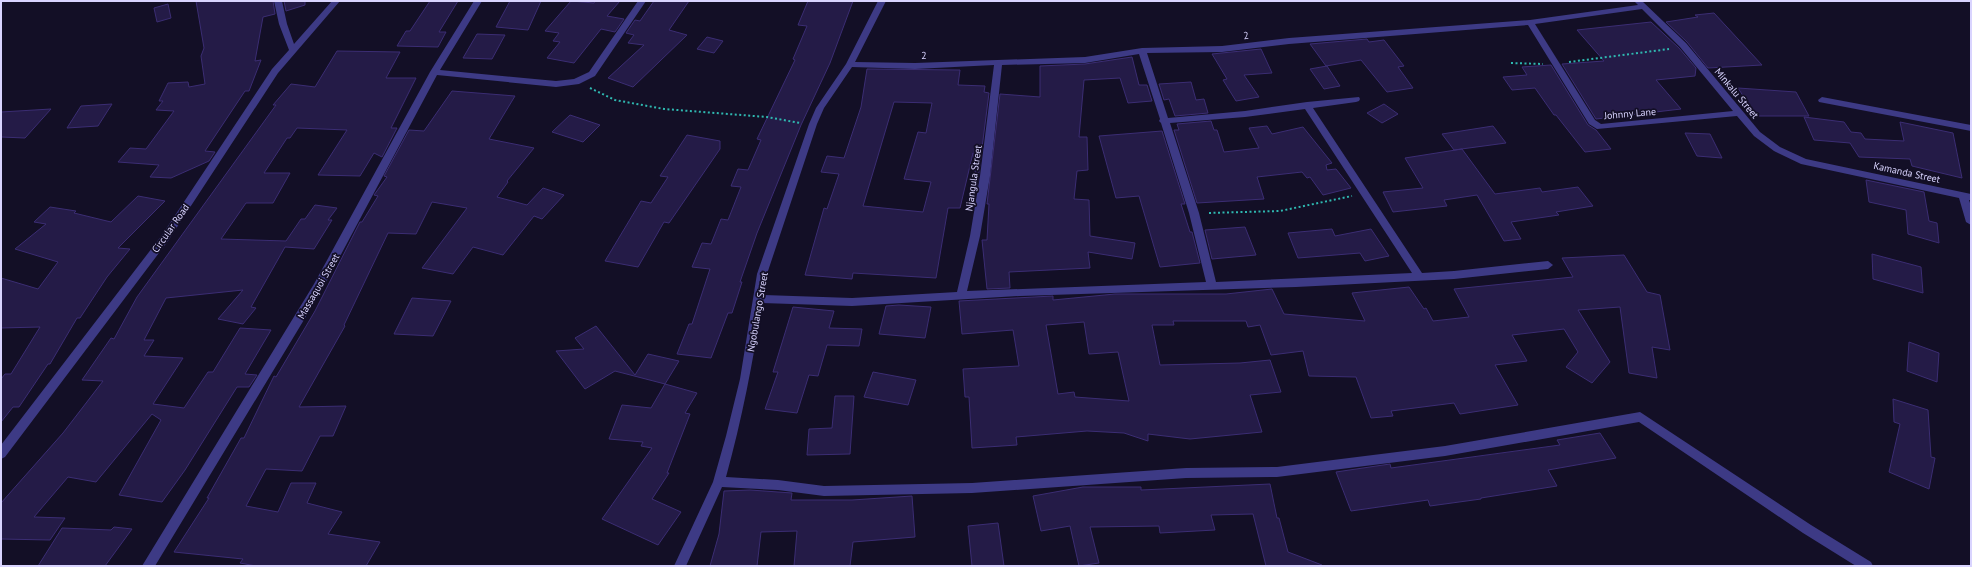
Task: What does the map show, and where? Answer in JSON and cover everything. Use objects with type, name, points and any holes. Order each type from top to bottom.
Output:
[{"type":"street","points":[[278,1],[283,24],[293,52]]},
{"type":"street","name":"Circular Road","points":[[1,454],[165,238],[275,71],[336,1]]},
{"type":"street","name":"Massaquoi Street","points":[[148,566],[318,287],[434,72],[478,1]]},
{"type":"street","points":[[434,72],[556,84],[576,82],[592,74],[642,1]]},
{"type":"street","name":"Ngobulango Street","points":[[680,566],[719,482],[732,436],[744,379],[759,299],[762,274],[813,124],[820,108],[850,64],[882,1]]},
{"type":"street","name":"2","points":[[850,64],[921,66],[1085,60],[1142,51],[1222,49],[1289,41],[1530,22],[1640,4]]},
{"type":"street","name":"Minkalu Street","points":[[1640,4],[1682,45],[1757,134],[1776,149],[1804,162],[1838,169]]},
{"type":"street","name":"Johnny Lane","points":[[1530,22],[1592,122],[1600,127],[1739,113]]},
{"type":"street","points":[[1142,51],[1163,121],[1177,155],[1194,213],[1212,285]]},
{"type":"street","name":"Njangula Street","points":[[961,296],[975,236],[985,176],[998,62]]},
{"type":"street","points":[[1163,121],[1245,114],[1356,99]]},
{"type":"street","points":[[1822,100],[1971,128]]},
{"type":"street","points":[[1307,105],[1364,194],[1406,254],[1419,277]]},
{"type":"street","name":"Kamanda Street","points":[[1838,169],[1967,196]]},
{"type":"street","points":[[1967,196],[1971,222]]},
{"type":"street","points":[[759,299],[852,302],[1419,277],[1475,273],[1548,265]]},
{"type":"street","points":[[719,482],[778,485],[824,491],[972,488],[1186,473],[1277,472],[1525,438],[1640,417],[1806,529],[1867,566]]},
{"type":"path","points":[[1511,63],[1556,65],[1591,58],[1640,54],[1682,45]]},
{"type":"path","points":[[576,82],[615,100],[664,109],[767,117],[813,124]]},
{"type":"path","points":[[1194,213],[1253,213],[1279,211],[1364,194]]},
{"type":"building","points":[[196,1],[273,1],[275,14],[263,17],[255,61],[261,60],[249,91],[245,91],[205,151],[215,152],[209,161],[171,178],[150,177],[159,165],[118,162],[130,148],[146,149],[174,111],[156,110],[163,101],[159,101],[168,83],[188,82],[189,87],[205,84],[201,56],[204,48]]},
{"type":"building","points":[[284,1],[305,1],[305,5],[286,11]]},
{"type":"building","points":[[430,1],[458,1],[439,32],[446,32],[438,47],[397,46],[406,31],[410,31]]},
{"type":"building","points":[[510,1],[541,1],[528,30],[496,27]]},
{"type":"building","points":[[571,1],[594,3],[595,1],[620,1],[607,16],[624,19],[615,32],[601,29],[574,63],[547,58],[560,42],[553,41],[559,33],[545,31]]},
{"type":"building","points":[[654,1],[689,1],[669,30],[687,35],[633,87],[608,78],[644,45],[628,43],[634,35],[626,33],[635,20],[640,21]]},
{"type":"building","points":[[808,1],[853,1],[830,63],[801,125],[757,233],[740,282],[742,282],[732,313],[728,313],[711,358],[677,354],[689,324],[692,324],[710,269],[692,267],[702,243],[711,244],[721,219],[728,220],[741,187],[731,186],[738,169],[748,170],[761,140],[757,139],[795,60],[793,59],[807,26],[798,25]]},
{"type":"building","points":[[168,4],[171,18],[157,22],[154,8]]},
{"type":"building","points":[[1714,13],[1762,65],[1708,68],[1687,42],[1666,22],[1698,17],[1695,15]]},
{"type":"building","points":[[1651,22],[1679,48],[1696,68],[1695,76],[1656,80],[1681,109],[1596,119],[1562,64],[1604,61],[1577,30]]},
{"type":"building","points":[[477,34],[505,35],[492,59],[463,58]]},
{"type":"building","points":[[707,37],[723,41],[714,53],[697,49]]},
{"type":"building","points":[[1367,39],[1369,42],[1384,40],[1404,66],[1398,67],[1413,88],[1387,92],[1361,60],[1326,66],[1310,44]]},
{"type":"building","points":[[1261,49],[1272,73],[1244,75],[1259,97],[1236,101],[1223,80],[1227,79],[1212,54]]},
{"type":"building","points":[[337,51],[400,52],[386,78],[416,78],[391,128],[397,128],[382,157],[374,153],[360,176],[318,175],[347,130],[297,128],[290,138],[287,138],[264,173],[290,173],[273,203],[246,203],[221,239],[286,241],[301,219],[305,219],[315,205],[337,208],[328,220],[332,220],[314,249],[285,247],[251,307],[256,308],[243,324],[218,319],[243,290],[166,298],[144,340],[154,340],[144,356],[183,358],[153,404],[184,408],[208,372],[213,372],[240,328],[271,330],[245,374],[257,375],[249,387],[237,387],[185,470],[162,502],[119,495],[161,420],[152,414],[96,482],[68,477],[34,517],[65,518],[50,540],[1,539],[1,503],[63,433],[103,381],[82,380],[111,338],[114,339],[137,297],[276,105],[273,105],[291,84],[315,87]]},
{"type":"building","points":[[1132,57],[1139,85],[1147,85],[1152,101],[1128,103],[1120,78],[1084,80],[1079,137],[1087,137],[1088,170],[1077,171],[1074,199],[1089,200],[1090,236],[1135,243],[1132,259],[1088,252],[1090,268],[1009,272],[1010,288],[987,289],[982,240],[987,240],[989,204],[987,204],[1000,94],[1040,97],[1040,66],[1085,64]]},
{"type":"building","points":[[1551,65],[1588,125],[1596,130],[1611,149],[1585,152],[1556,115],[1554,115],[1535,88],[1512,90],[1503,77],[1527,75],[1522,67]]},
{"type":"building","points":[[1327,66],[1340,86],[1324,89],[1310,69]]},
{"type":"building","points":[[867,69],[960,70],[958,85],[985,86],[984,92],[989,93],[977,187],[973,153],[960,208],[948,208],[936,278],[853,273],[852,279],[805,275],[824,208],[827,209],[839,174],[821,172],[827,156],[844,158],[861,107]],"holes":[[[894,102],[932,103],[926,133],[918,132],[904,179],[931,182],[923,212],[863,206]]]},
{"type":"building","points":[[1191,82],[1196,100],[1204,99],[1208,113],[1175,116],[1169,99],[1164,100],[1159,84]]},
{"type":"building","points":[[1738,88],[1796,92],[1809,116],[1756,116]]},
{"type":"building","points":[[452,91],[515,96],[489,139],[534,148],[507,181],[508,182],[497,197],[527,205],[543,188],[564,195],[542,219],[534,216],[503,255],[473,247],[453,274],[422,268],[467,208],[432,202],[416,234],[388,233],[344,325],[345,326],[299,407],[346,406],[333,436],[320,436],[302,471],[266,469],[246,506],[278,512],[291,483],[316,483],[307,503],[342,512],[328,534],[380,542],[366,566],[256,566],[240,563],[243,559],[174,552],[209,498],[207,498],[241,438],[244,438],[274,376],[276,377],[315,311],[360,222],[362,222],[378,196],[374,195],[387,177],[384,176],[409,130],[424,131]]},
{"type":"building","points":[[112,104],[98,126],[67,128],[81,106]]},
{"type":"building","points":[[1384,104],[1398,114],[1382,123],[1367,113]]},
{"type":"building","points":[[51,109],[25,138],[1,137],[1,112]]},
{"type":"building","points":[[570,115],[600,125],[583,142],[552,132]]},
{"type":"building","points":[[1804,117],[1844,122],[1851,132],[1861,133],[1865,139],[1904,141],[1900,122],[1953,133],[1962,178],[1912,166],[1910,159],[1859,157],[1850,143],[1814,140]]},
{"type":"building","points":[[1211,121],[1214,130],[1217,130],[1224,152],[1259,148],[1249,128],[1267,126],[1272,134],[1303,127],[1332,163],[1326,165],[1327,170],[1336,169],[1351,188],[1323,195],[1310,177],[1307,178],[1302,172],[1257,177],[1264,199],[1197,203],[1174,130],[1179,130],[1177,124]]},
{"type":"building","points":[[1493,126],[1506,143],[1454,150],[1442,134]]},
{"type":"building","points":[[1162,131],[1185,204],[1181,204],[1190,232],[1192,232],[1200,263],[1160,267],[1139,196],[1116,198],[1099,136]]},
{"type":"building","points":[[1685,133],[1710,134],[1722,158],[1697,156]]},
{"type":"building","points":[[687,135],[720,141],[720,149],[669,223],[664,222],[638,267],[605,261],[641,201],[651,203],[668,177],[660,176]]},
{"type":"building","points":[[1462,149],[1495,194],[1540,188],[1542,192],[1578,187],[1593,206],[1556,212],[1559,215],[1511,222],[1521,239],[1504,241],[1477,195],[1444,200],[1447,206],[1393,212],[1383,192],[1423,188],[1405,158]]},
{"type":"building","points":[[1866,180],[1924,192],[1929,221],[1937,223],[1939,243],[1908,234],[1906,210],[1869,202]]},
{"type":"building","points":[[138,196],[165,201],[118,248],[130,249],[107,277],[80,318],[77,318],[50,364],[48,364],[19,407],[13,407],[1,422],[1,379],[5,374],[11,374],[40,327],[1,328],[1,278],[38,289],[58,262],[15,249],[46,224],[34,222],[50,207],[76,211],[74,213],[111,222]]},
{"type":"building","points":[[1245,227],[1256,255],[1212,259],[1205,230]]},
{"type":"building","points":[[1332,229],[1335,236],[1371,229],[1389,256],[1365,261],[1360,253],[1298,258],[1288,233]]},
{"type":"building","points":[[1872,254],[1921,267],[1923,293],[1873,279]]},
{"type":"building","points":[[1624,255],[1647,292],[1660,295],[1670,350],[1652,347],[1657,378],[1629,373],[1620,307],[1578,310],[1610,362],[1592,383],[1566,367],[1578,352],[1564,329],[1512,335],[1527,361],[1495,365],[1518,405],[1460,414],[1454,403],[1391,411],[1393,416],[1371,418],[1356,377],[1309,376],[1303,351],[1271,355],[1260,325],[1248,327],[1246,321],[1173,321],[1174,325],[1152,325],[1160,365],[1240,363],[1270,360],[1281,392],[1250,395],[1262,432],[1190,439],[1148,434],[1148,441],[1124,433],[1087,431],[1016,437],[1017,445],[972,448],[969,397],[965,397],[963,369],[1019,366],[1013,330],[962,334],[959,301],[1053,296],[1053,300],[1115,294],[1226,294],[1272,289],[1284,314],[1365,321],[1352,293],[1409,287],[1424,309],[1426,308],[1433,321],[1469,317],[1454,289],[1573,277],[1562,258]],"holes":[[[1084,322],[1089,354],[1118,352],[1129,401],[1075,397],[1074,392],[1058,394],[1046,325]]]},
{"type":"building","points":[[412,298],[451,301],[433,336],[394,334]]},
{"type":"building","points":[[899,305],[931,307],[925,338],[879,334],[886,306]]},
{"type":"building","points":[[793,307],[834,311],[829,328],[862,329],[859,346],[827,345],[818,376],[809,375],[797,413],[765,409],[778,372],[773,372]]},
{"type":"building","points":[[596,326],[635,375],[648,354],[679,361],[665,384],[615,371],[585,389],[556,351],[584,349],[575,338]]},
{"type":"building","points":[[1909,342],[1939,353],[1937,382],[1907,371]]},
{"type":"building","points":[[873,372],[916,380],[908,405],[864,397]]},
{"type":"building","points":[[665,384],[697,393],[685,413],[690,414],[667,473],[669,473],[652,499],[681,512],[658,545],[602,519],[652,448],[641,446],[643,442],[609,439],[622,405],[651,408]]},
{"type":"building","points":[[835,396],[854,396],[850,454],[807,455],[809,429],[832,428]]},
{"type":"building","points":[[1893,399],[1928,410],[1931,457],[1935,458],[1929,489],[1889,472],[1900,424],[1894,422]]},
{"type":"building","points":[[1600,433],[1616,458],[1548,470],[1557,486],[1481,499],[1430,506],[1428,500],[1351,511],[1336,472],[1390,464],[1391,468],[1560,445],[1557,440]]},
{"type":"building","points":[[1270,484],[1277,518],[1279,518],[1288,552],[1322,566],[1266,566],[1253,514],[1211,515],[1215,530],[1160,533],[1159,526],[1090,527],[1099,563],[1079,566],[1070,526],[1041,531],[1033,496],[1083,487],[1141,487],[1141,490]]},
{"type":"building","points":[[750,490],[792,493],[791,500],[852,500],[912,496],[915,537],[853,542],[850,566],[794,566],[797,531],[761,532],[757,566],[710,566],[719,534],[724,491]]},
{"type":"building","points":[[998,523],[1004,566],[972,566],[968,526]]},
{"type":"building","points":[[114,527],[132,529],[105,566],[38,566],[62,528],[111,530]]}]
